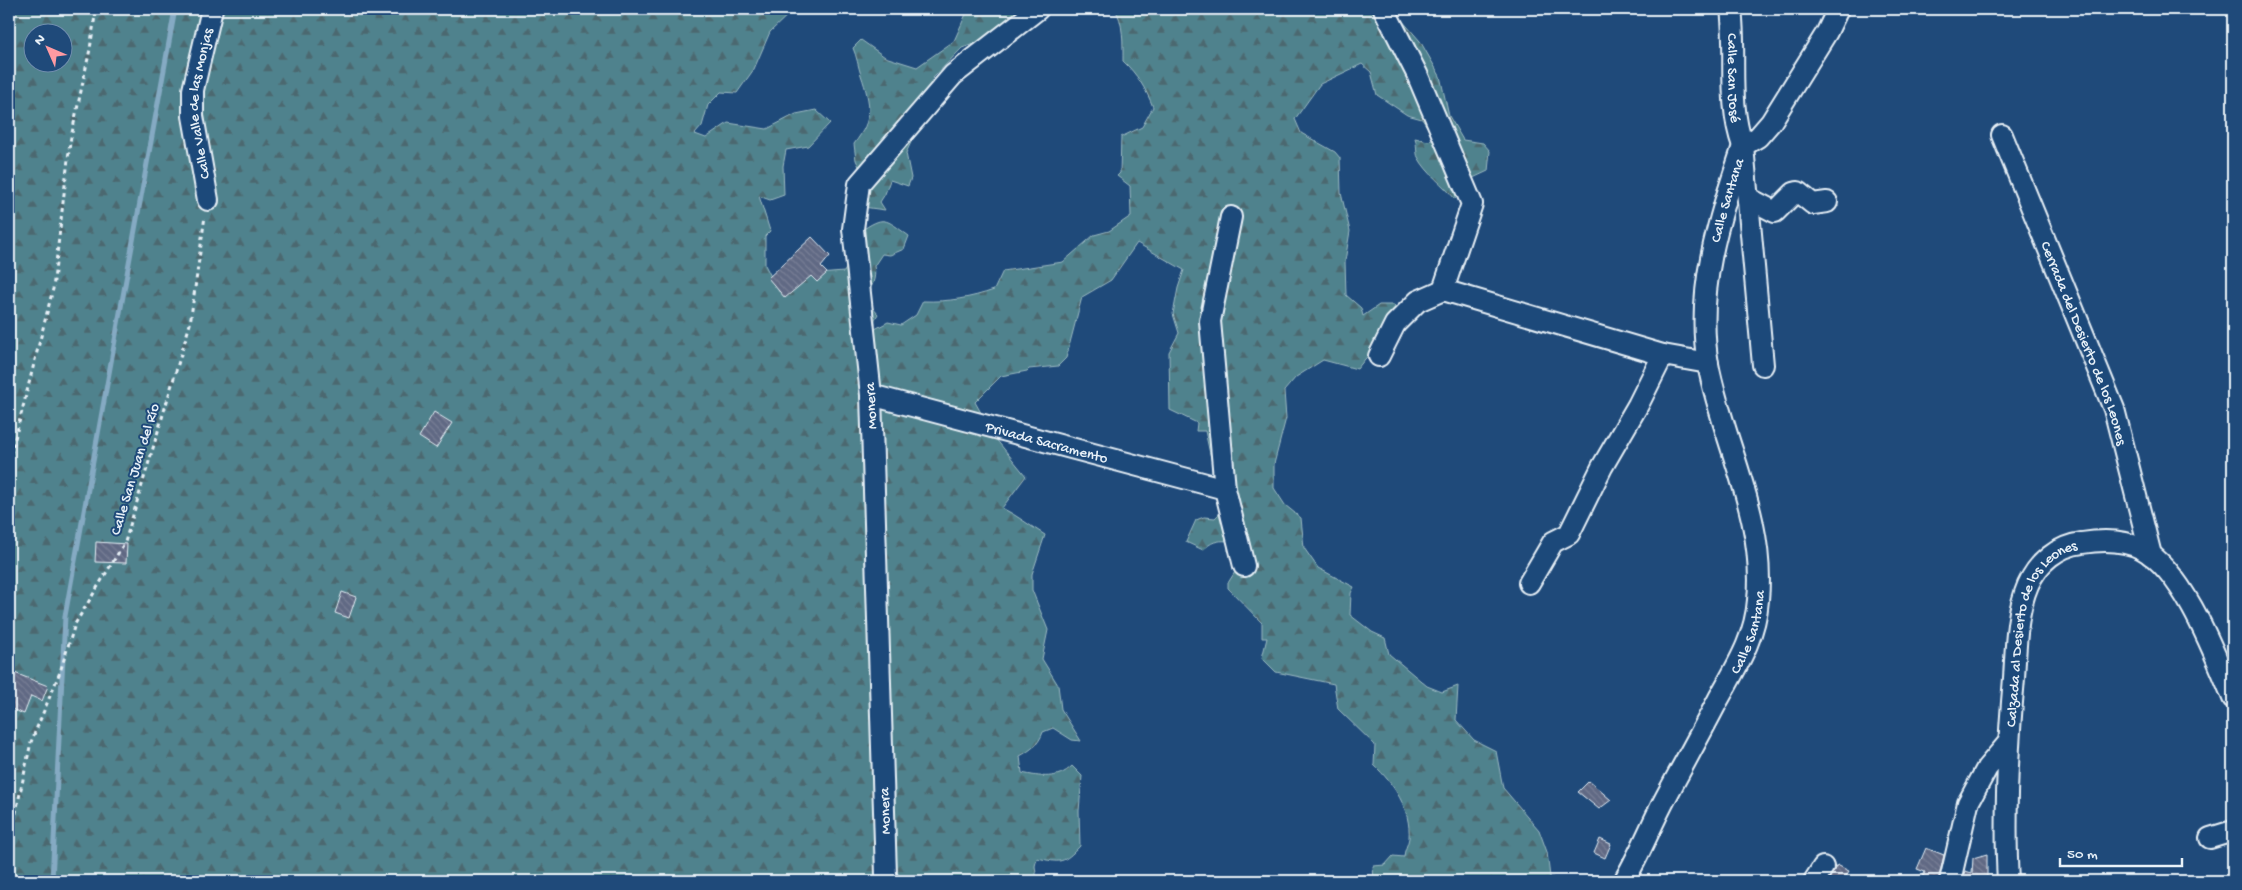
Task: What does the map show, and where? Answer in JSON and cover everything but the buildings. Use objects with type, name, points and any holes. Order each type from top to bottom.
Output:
[{"type":"street","name":"Calle Valle de las Monjas","points":[[208,200],[193,116],[193,90],[212,9]]},
{"type":"street","name":"Monera","points":[[888,881],[885,864],[871,395],[853,229],[858,184],[953,75],[1038,9]]},
{"type":"street","points":[[1384,9],[1417,74],[1472,204],[1443,290]]},
{"type":"street","name":"Calle San José","points":[[1731,9],[1733,94],[1736,127],[1743,146],[1763,365]]},
{"type":"street","name":"Calle Santana","points":[[1624,881],[1751,639],[1758,600],[1760,562],[1750,504],[1725,428],[1708,363],[1704,299],[1720,217],[1743,146],[1758,137],[1771,122],[1827,32],[1838,9]]},
{"type":"street","name":"Cerrada del Desierto de los Leones","points":[[2002,135],[2114,409],[2151,555]]},
{"type":"street","points":[[1748,198],[1775,212],[1794,193],[1798,192],[1813,204],[1827,202]]},
{"type":"street","points":[[1231,217],[1210,321],[1225,488],[1244,566]]},
{"type":"street","points":[[1379,356],[1394,324],[1418,301],[1443,290],[1663,355],[1708,363]]},
{"type":"street","points":[[1529,583],[1553,542],[1569,534],[1602,467],[1638,405],[1663,355]]},
{"type":"street","name":"Privada Sacramento","points":[[871,395],[1225,488]]},
{"type":"street","name":"Calzada al Desierto de los Leones","points":[[2008,881],[2006,836],[2008,742],[2021,611],[2028,584],[2045,560],[2059,550],[2076,544],[2090,542],[2121,542],[2136,546],[2151,555],[2184,593],[2233,698]]},
{"type":"street","points":[[1950,881],[1968,803],[1987,768],[2008,742]]},
{"type":"street","points":[[2210,838],[2233,831]]},
{"type":"path","points":[[9,462],[53,289],[70,142],[90,49],[96,9]]},
{"type":"path","name":"Calle San Juan del Río","points":[[9,845],[30,742],[60,672],[75,624],[125,542],[190,324],[208,200]]},
{"type":"path","points":[[9,863],[10,881]]},
{"type":"green space","points":[[9,9],[794,9],[770,32],[754,69],[737,93],[721,92],[708,105],[702,126],[695,134],[706,138],[728,123],[767,129],[796,114],[816,110],[830,123],[808,146],[786,150],[783,166],[784,195],[770,200],[759,196],[770,231],[765,236],[765,265],[779,292],[806,275],[844,272],[851,259],[859,232],[880,221],[889,222],[909,236],[904,249],[890,255],[882,254],[874,266],[874,279],[865,299],[878,314],[875,319],[875,329],[888,322],[901,325],[916,315],[923,301],[959,299],[994,290],[1003,271],[1063,262],[1094,235],[1109,231],[1131,216],[1130,186],[1117,176],[1120,173],[1121,137],[1142,127],[1153,107],[1141,82],[1123,61],[1120,19],[1114,9],[1390,9],[1394,11],[1420,41],[1440,76],[1449,116],[1463,140],[1483,143],[1490,151],[1488,171],[1473,178],[1455,199],[1426,169],[1417,156],[1415,138],[1428,141],[1435,139],[1422,119],[1407,115],[1377,95],[1371,72],[1362,64],[1320,84],[1295,119],[1301,133],[1335,152],[1340,158],[1341,193],[1350,231],[1345,261],[1346,295],[1361,308],[1363,316],[1379,305],[1394,305],[1399,310],[1394,323],[1357,369],[1323,360],[1296,377],[1284,391],[1286,418],[1274,464],[1274,488],[1285,505],[1301,518],[1304,548],[1318,568],[1354,587],[1351,593],[1350,615],[1372,632],[1385,638],[1389,654],[1427,686],[1442,692],[1458,686],[1456,720],[1474,740],[1496,751],[1503,788],[1539,830],[1547,852],[1550,877],[1561,881],[1374,881],[1373,866],[1385,865],[1393,856],[1404,857],[1409,838],[1407,817],[1400,798],[1388,780],[1374,765],[1375,745],[1338,709],[1334,684],[1276,672],[1262,658],[1267,638],[1262,638],[1262,623],[1228,588],[1228,583],[1240,564],[1228,551],[1228,541],[1214,542],[1203,550],[1186,542],[1196,520],[1204,517],[1215,518],[1223,510],[1220,496],[1212,489],[1212,463],[1205,431],[1196,431],[1197,423],[1170,410],[1169,352],[1179,333],[1173,314],[1184,270],[1137,243],[1111,280],[1082,297],[1066,358],[1058,366],[1029,369],[1001,376],[975,402],[995,438],[1026,476],[1002,508],[1045,535],[1032,574],[1032,590],[1048,630],[1042,659],[1058,685],[1061,709],[1081,741],[1072,740],[1053,728],[1043,732],[1034,746],[1020,756],[1022,773],[1048,776],[1061,774],[1072,766],[1082,776],[1079,811],[1080,846],[1061,861],[1037,858],[1035,866],[1037,881],[9,881]]},
{"type":"green space","points":[[966,9],[1029,9],[983,41],[962,48],[932,79],[930,87],[922,94],[919,125],[906,153],[911,178],[908,186],[890,180],[880,202],[885,210],[863,207],[862,173],[856,160],[854,144],[865,126],[869,111],[867,95],[853,48],[861,40],[885,57],[917,67],[954,41],[966,14]]},
{"type":"waterway","points":[[52,881],[65,616],[175,9]]}]
